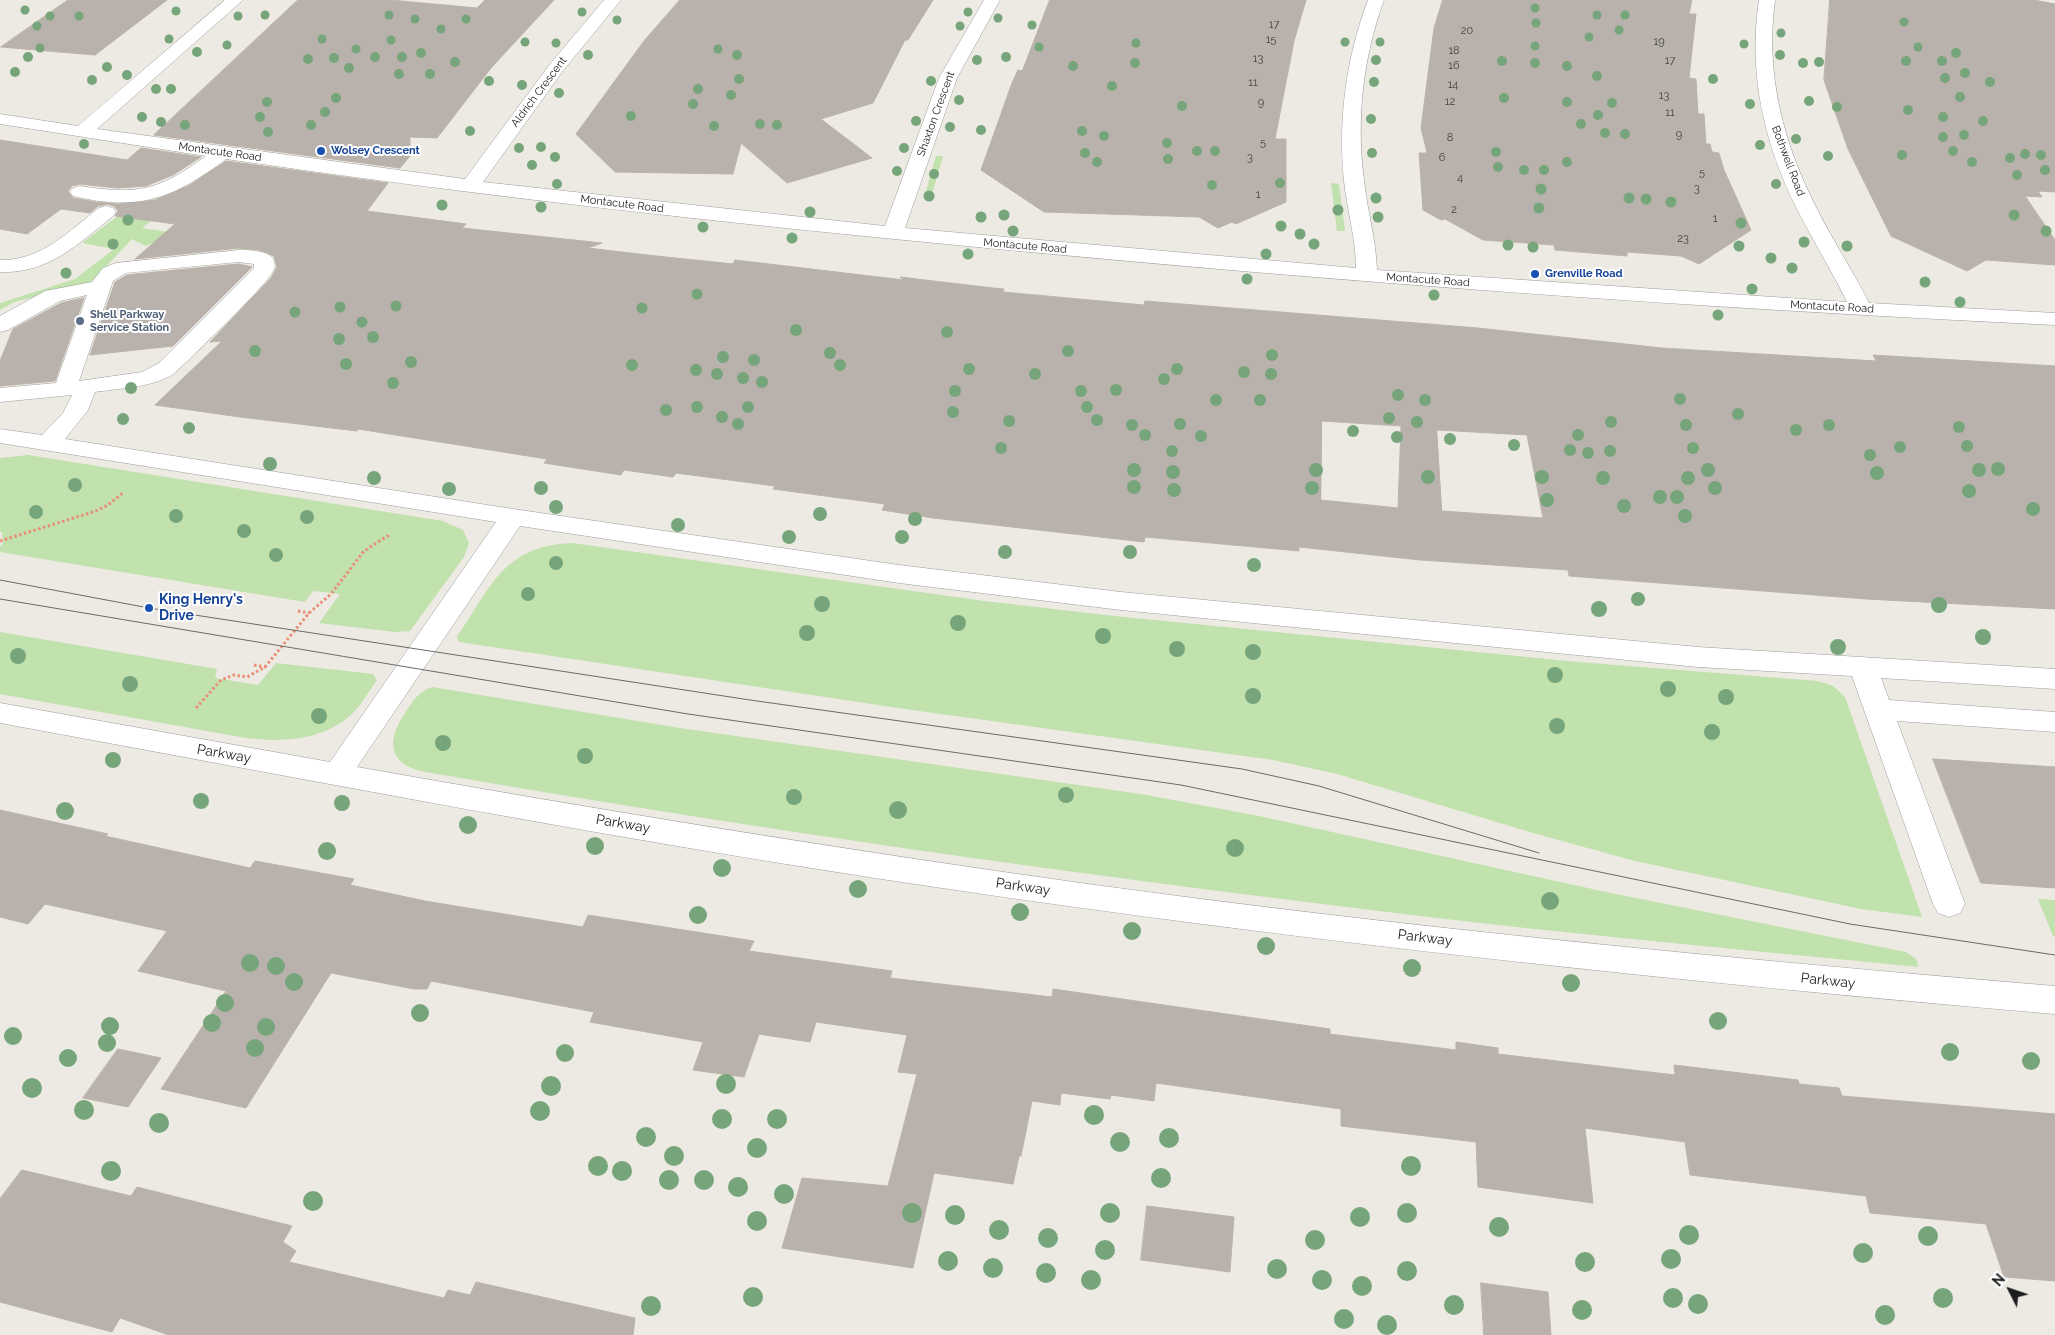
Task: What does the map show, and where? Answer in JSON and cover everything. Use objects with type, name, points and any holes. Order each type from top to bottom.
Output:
[{"type":"street","points":[[82,132],[236,0]]},
{"type":"street","name":"Aldrich Crescent","points":[[470,186],[556,68],[613,0]]},
{"type":"street","name":"Shaxton Crescent","points":[[893,233],[948,78],[968,39],[992,0]]},
{"type":"street","points":[[1367,275],[1354,180],[1352,122],[1355,81],[1362,43],[1376,0]]},
{"type":"street","name":"Bothwell Road","points":[[1767,0],[1762,58],[1766,93],[1776,136],[1800,196],[1861,309]]},
{"type":"street","name":"Montacute Road","points":[[0,119],[222,153],[470,186],[893,233],[1367,275],[1861,309],[2055,319]]},
{"type":"street","points":[[80,192],[123,198],[147,195],[189,178],[222,153]]},
{"type":"street","points":[[0,266],[16,268],[37,263],[106,212]]},
{"type":"street","points":[[0,395],[75,388],[145,378],[167,368],[254,281],[265,264],[260,258],[239,256],[123,267],[106,275],[101,286],[75,388]]},
{"type":"street","points":[[0,325],[54,296],[101,286]]},
{"type":"street","points":[[47,444],[77,409],[84,394],[75,388]]},
{"type":"street","points":[[0,436],[429,505],[899,574],[1121,601],[1640,652],[2055,679]]},
{"type":"street","points":[[337,774],[420,649],[513,517]]},
{"type":"street","points":[[1863,668],[1949,904]]},
{"type":"street","points":[[1879,710],[2055,722]]},
{"type":"street","name":"Parkway","points":[[0,713],[764,848],[1197,911],[1634,961],[1885,986],[2055,1000]]},
{"type":"path","points":[[0,541],[108,505],[156,462]]},
{"type":"path","points":[[167,744],[221,680],[234,675],[247,677],[266,667],[309,613],[331,594],[364,551],[376,542],[419,518],[429,505]]},
{"type":"path","points":[[298,611],[309,613]]},
{"type":"path","points":[[254,665],[266,667]]},
{"type":"green space","points":[[936,156],[943,156],[931,198],[924,198]]},
{"type":"green space","points":[[214,171],[142,228],[302,252],[277,272],[279,258],[264,250],[233,249],[237,245],[170,235],[146,246],[132,239],[90,283],[14,302],[0,310],[0,303],[75,279],[114,249],[82,243],[127,209],[152,213],[205,173]]},
{"type":"green space","points":[[1331,183],[1339,184],[1345,231],[1337,231]]},
{"type":"green space","points":[[28,455],[443,521],[463,530],[469,543],[464,557],[410,631],[395,632],[319,623],[340,594],[313,591],[305,602],[0,552],[0,547],[3,543],[2,532],[0,532],[0,458]]},
{"type":"green space","points":[[572,543],[984,601],[1114,616],[1578,662],[1818,681],[1833,686],[1845,697],[1922,917],[1861,909],[1635,861],[1533,833],[1337,774],[1273,760],[905,709],[459,642],[457,637],[490,586],[502,572],[530,552],[549,546]]},
{"type":"green space","points":[[0,632],[217,669],[215,678],[258,685],[276,663],[373,674],[377,680],[351,715],[323,732],[285,740],[246,738],[0,694]]},
{"type":"green space","points":[[432,687],[680,728],[1141,794],[1259,816],[1606,892],[1906,952],[1917,960],[1918,967],[1528,928],[1208,890],[813,835],[420,771],[408,767],[400,761],[395,754],[394,738],[401,719],[412,702],[420,694]]},
{"type":"green space","points":[[2038,899],[2055,900],[2055,937],[2053,936]]},
{"type":"building","points":[[68,0],[167,0],[95,55],[1,47]]},
{"type":"building","points":[[298,0],[390,0],[477,8],[485,0],[554,0],[491,68],[437,138],[410,137],[410,156],[400,168],[154,135]]},
{"type":"building","points":[[680,0],[933,0],[908,40],[905,40],[873,103],[821,119],[872,158],[787,183],[741,143],[733,174],[615,172],[576,134],[644,41]]},
{"type":"building","points":[[1050,0],[1306,0],[1294,41],[1275,139],[1286,139],[1286,202],[1236,224],[1232,222],[1218,228],[1199,217],[1044,212],[981,170],[1012,83],[1018,70],[1022,71]]},
{"type":"building","points":[[1443,0],[1692,0],[1689,14],[1696,14],[1689,78],[1696,79],[1698,114],[1704,114],[1706,144],[1710,144],[1712,152],[1719,153],[1724,170],[1751,230],[1699,264],[1681,256],[1627,252],[1627,256],[1555,250],[1554,245],[1483,240],[1445,219],[1441,220],[1423,210],[1419,153],[1427,153],[1421,128],[1434,28]]},
{"type":"building","points":[[1830,0],[2034,0],[2055,4],[2055,192],[2038,191],[2042,197],[2025,196],[2055,240],[2055,265],[1986,260],[1967,271],[1891,236],[1848,149],[1824,80]]},
{"type":"building","points":[[0,140],[127,160],[141,148],[201,157],[173,175],[146,186],[117,188],[80,184],[72,186],[68,191],[73,198],[96,202],[118,204],[155,200],[190,185],[226,161],[388,183],[367,211],[466,224],[462,228],[602,243],[588,248],[647,255],[733,264],[735,260],[904,280],[900,277],[1004,289],[1003,292],[1144,305],[1145,301],[1478,328],[1662,348],[1876,361],[1873,355],[2055,366],[2055,609],[1866,599],[1569,576],[1568,570],[1420,560],[1299,547],[1299,551],[1145,537],[1144,542],[933,518],[882,510],[885,504],[773,489],[775,486],[676,473],[673,477],[624,470],[621,475],[544,463],[547,459],[358,429],[357,431],[155,405],[222,341],[210,342],[271,278],[277,267],[274,256],[259,250],[239,248],[135,259],[175,224],[115,216],[118,211],[114,206],[107,204],[98,206],[90,213],[61,209],[27,234],[0,229]],"holes":[[[1322,421],[1401,426],[1398,508],[1321,500]],[[1437,430],[1527,435],[1543,518],[1442,511]]]},
{"type":"building","points":[[239,264],[252,267],[173,346],[90,355],[115,282],[127,275]]},
{"type":"building","points":[[84,298],[55,381],[0,386],[0,361],[13,329],[61,303]]},
{"type":"building","points":[[1933,759],[2055,767],[2055,888],[1981,883]]},
{"type":"building","points":[[0,810],[108,834],[105,836],[250,868],[255,861],[354,879],[350,885],[425,901],[583,927],[588,915],[754,941],[749,951],[892,971],[890,978],[1052,997],[1053,989],[1330,1029],[1330,1034],[1456,1050],[1456,1042],[1498,1048],[1498,1054],[1675,1075],[1674,1065],[1798,1080],[1799,1084],[1839,1088],[1842,1096],[2055,1114],[2055,1281],[2004,1277],[1986,1224],[1870,1213],[1866,1196],[1690,1175],[1685,1142],[1585,1128],[1593,1203],[1478,1187],[1476,1142],[1341,1126],[1341,1109],[1156,1083],[1154,1101],[1111,1095],[1110,1099],[1061,1093],[1060,1105],[1032,1101],[1021,1156],[1019,1156],[1013,1184],[934,1173],[913,1268],[782,1248],[802,1178],[888,1186],[917,1074],[898,1072],[907,1035],[816,1022],[810,1042],[759,1034],[744,1077],[693,1070],[703,1042],[590,1022],[594,1012],[431,981],[427,989],[414,989],[331,973],[246,1108],[161,1089],[226,991],[138,971],[167,931],[45,904],[28,924],[0,917]]},
{"type":"building","points":[[118,1049],[161,1058],[128,1107],[83,1098]]},
{"type":"building","points":[[22,1170],[131,1196],[137,1187],[292,1226],[283,1242],[296,1251],[289,1262],[444,1298],[448,1290],[470,1295],[476,1282],[635,1318],[633,1335],[169,1335],[120,1318],[112,1332],[0,1302],[0,1199]]},
{"type":"building","points":[[1147,1206],[1234,1217],[1230,1272],[1141,1260]]},
{"type":"building","points":[[1481,1283],[1548,1292],[1551,1335],[1484,1335]]},
{"type":"tram line","points":[[0,580],[149,608],[750,700],[1242,769],[1319,786],[1539,853]]},
{"type":"tram line","points":[[0,599],[688,714],[1181,785],[1850,924],[2055,955]]},
{"type":"place","name":"Wolsey Crescent","points":[[321,151]]},
{"type":"place","name":"Grenville Road","points":[[1535,274]]},
{"type":"place","name":"Shell Parkway Service Station","points":[[80,321]]},
{"type":"place","name":"King Henry's Drive","points":[[149,608]]}]
